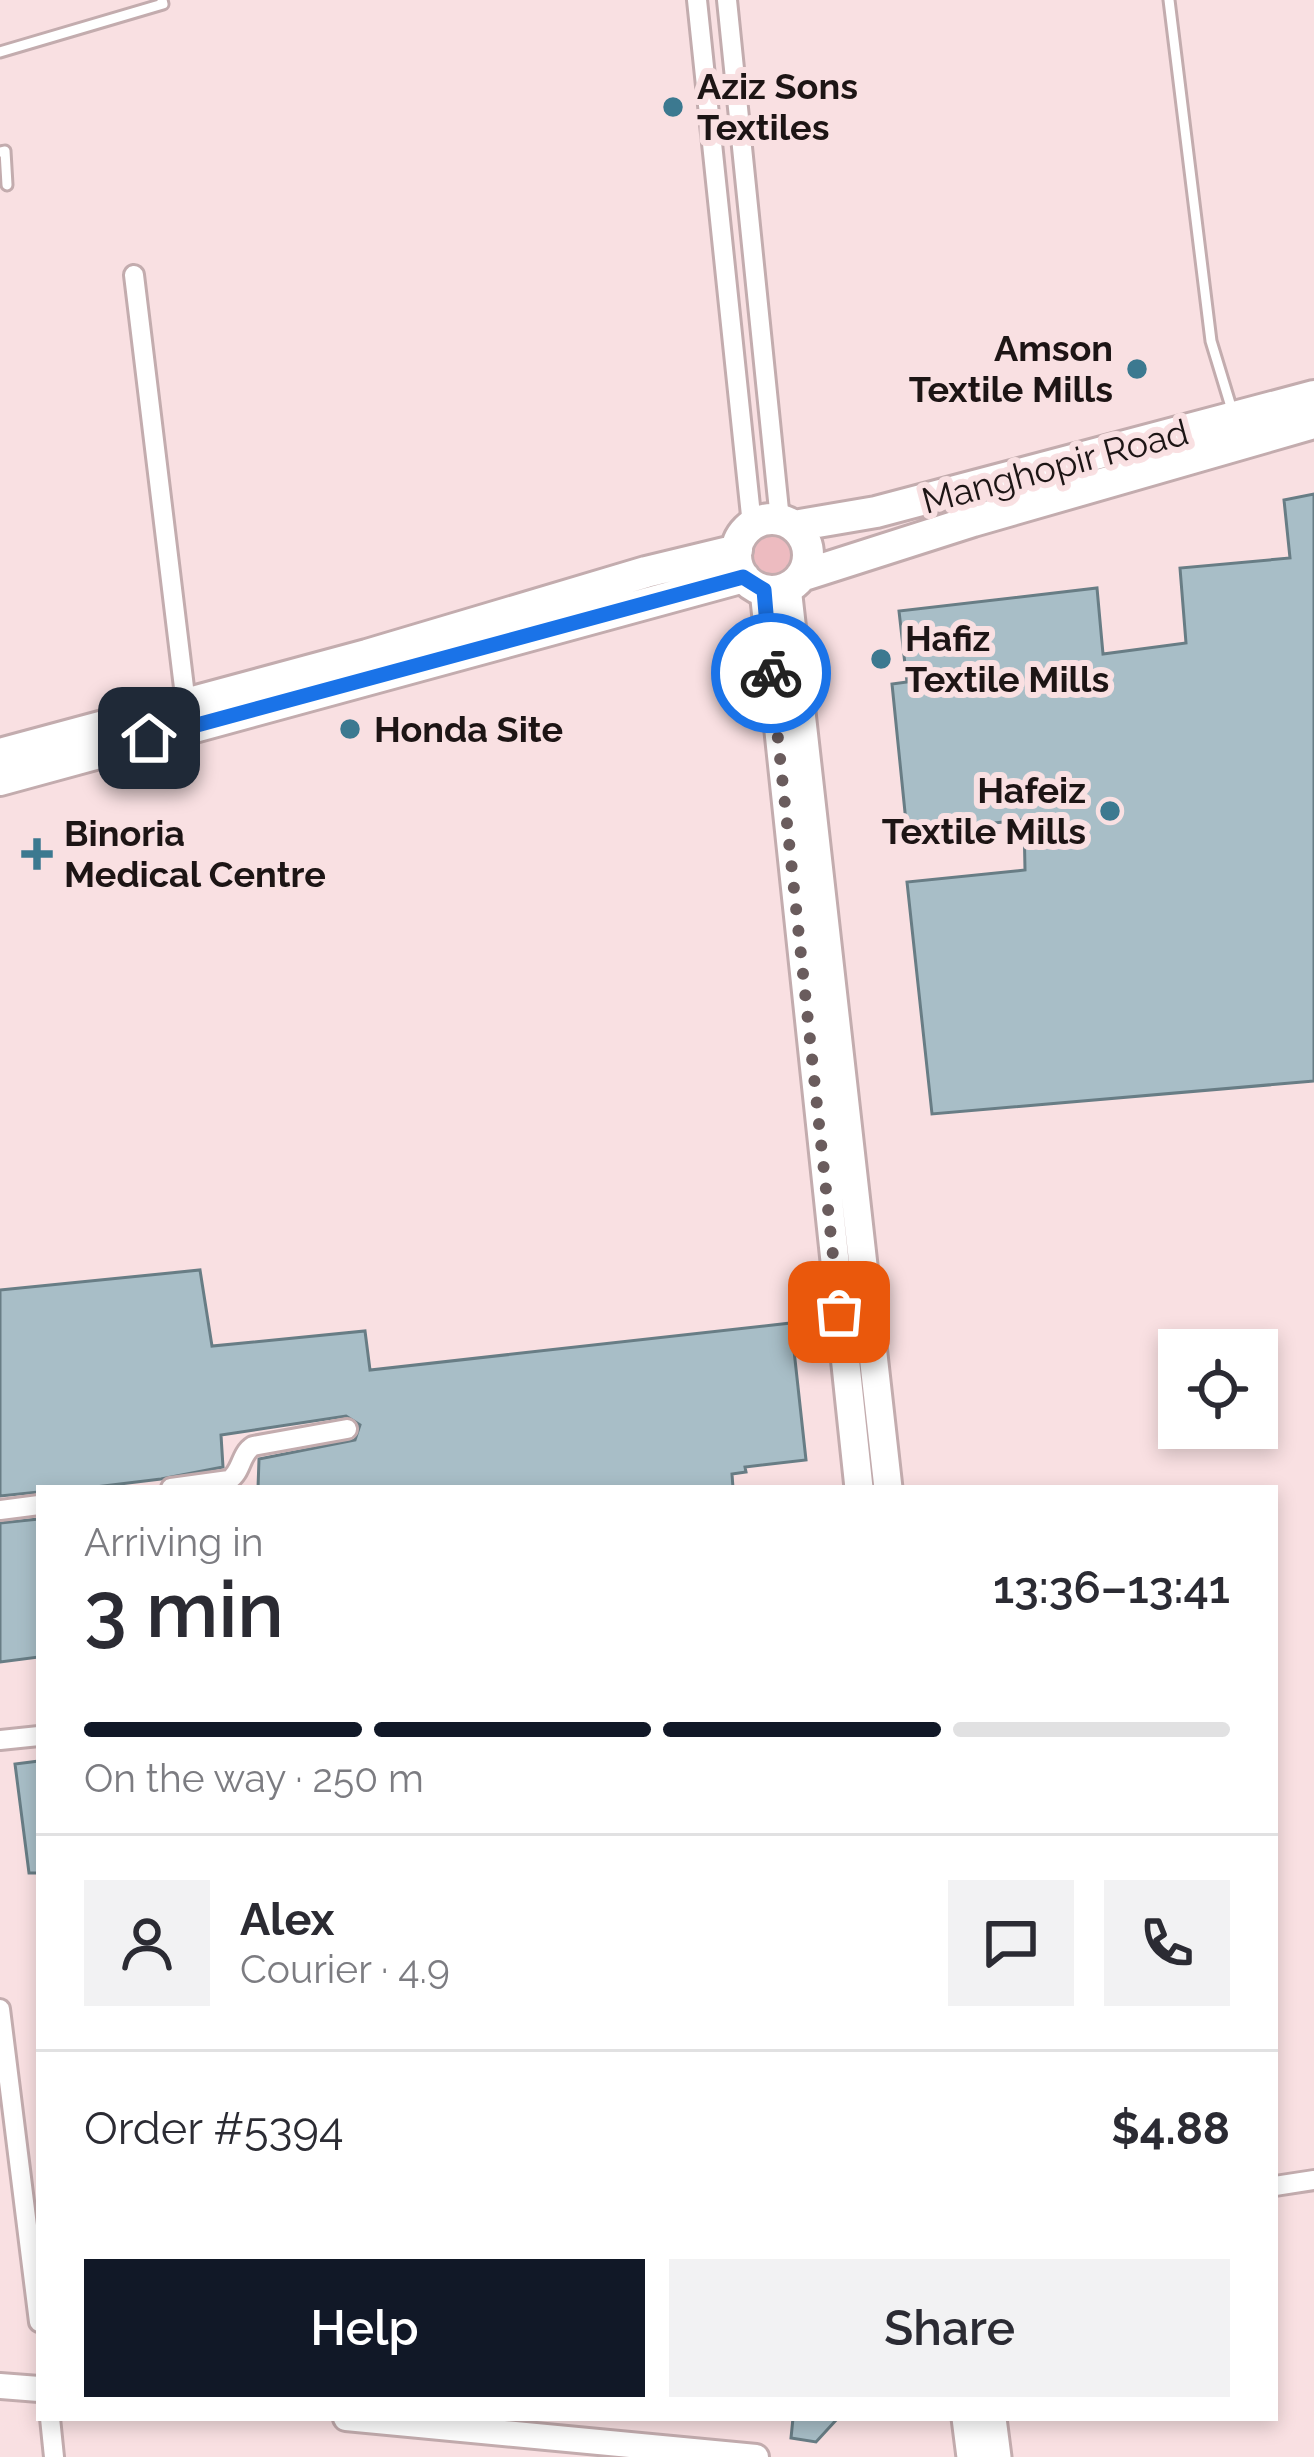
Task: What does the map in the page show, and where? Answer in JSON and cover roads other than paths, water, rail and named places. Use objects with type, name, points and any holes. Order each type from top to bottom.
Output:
[{"type":"main road","name":"Manghopir Road","points":[[770,556],[870,556],[1238,431],[1314,396]]},
{"type":"main road","name":"Manghopir Road","points":[[0,780],[770,556],[863,515],[1238,431],[1314,423]]},
{"type":"main road","points":[[863,515],[853,525],[851,538],[858,550],[870,556]]},
{"type":"main road","points":[[0,754],[646,572],[770,556]]},
{"type":"main road","points":[[770,556],[856,1177],[888,1485]]},
{"type":"main road","points":[[770,556],[825,1180],[859,1485]]},
{"type":"main road","points":[[825,1180],[856,1177]]},
{"type":"main road","points":[[966,2421],[971,2457]]},
{"type":"main road","points":[[992,2421],[997,2457]]},
{"type":"street","points":[[697,0],[770,556]]},
{"type":"street","points":[[727,0],[770,556]]},
{"type":"street","points":[[134,275],[186,704]]},
{"type":"street","points":[[193,1485],[236,1476],[253,1446],[347,1429]]},
{"type":"street","points":[[0,1510],[36,1505]]},
{"type":"street","points":[[0,1740],[36,1736]]},
{"type":"street","points":[[0,2009],[36,2298]]},
{"type":"street","points":[[1278,2186],[1314,2180]]},
{"type":"street","points":[[0,2386],[36,2389]]},
{"type":"street","points":[[50,2421],[54,2457]]},
{"type":"street","points":[[378,2421],[756,2457]]},
{"type":"lane","points":[[0,52],[163,4],[162,0]]},
{"type":"lane","points":[[1169,0],[1211,341],[1238,431]]},
{"type":"lane","points":[[0,152],[4,152],[7,184]]},
{"type":"place","name":"Aziz Sons Textiles","points":[[673,107]]},
{"type":"place","name":"Amson Textile Mills","points":[[1137,369]]},
{"type":"place","name":"Hafiz Textile Mills","points":[[881,659]]},
{"type":"place","name":"Honda Site","points":[[350,729]]},
{"type":"place","name":"Hafeiz Textile Mills","points":[[1110,811]]},
{"type":"place","name":"Binoria Medical Centre","points":[[37,854]]}]
